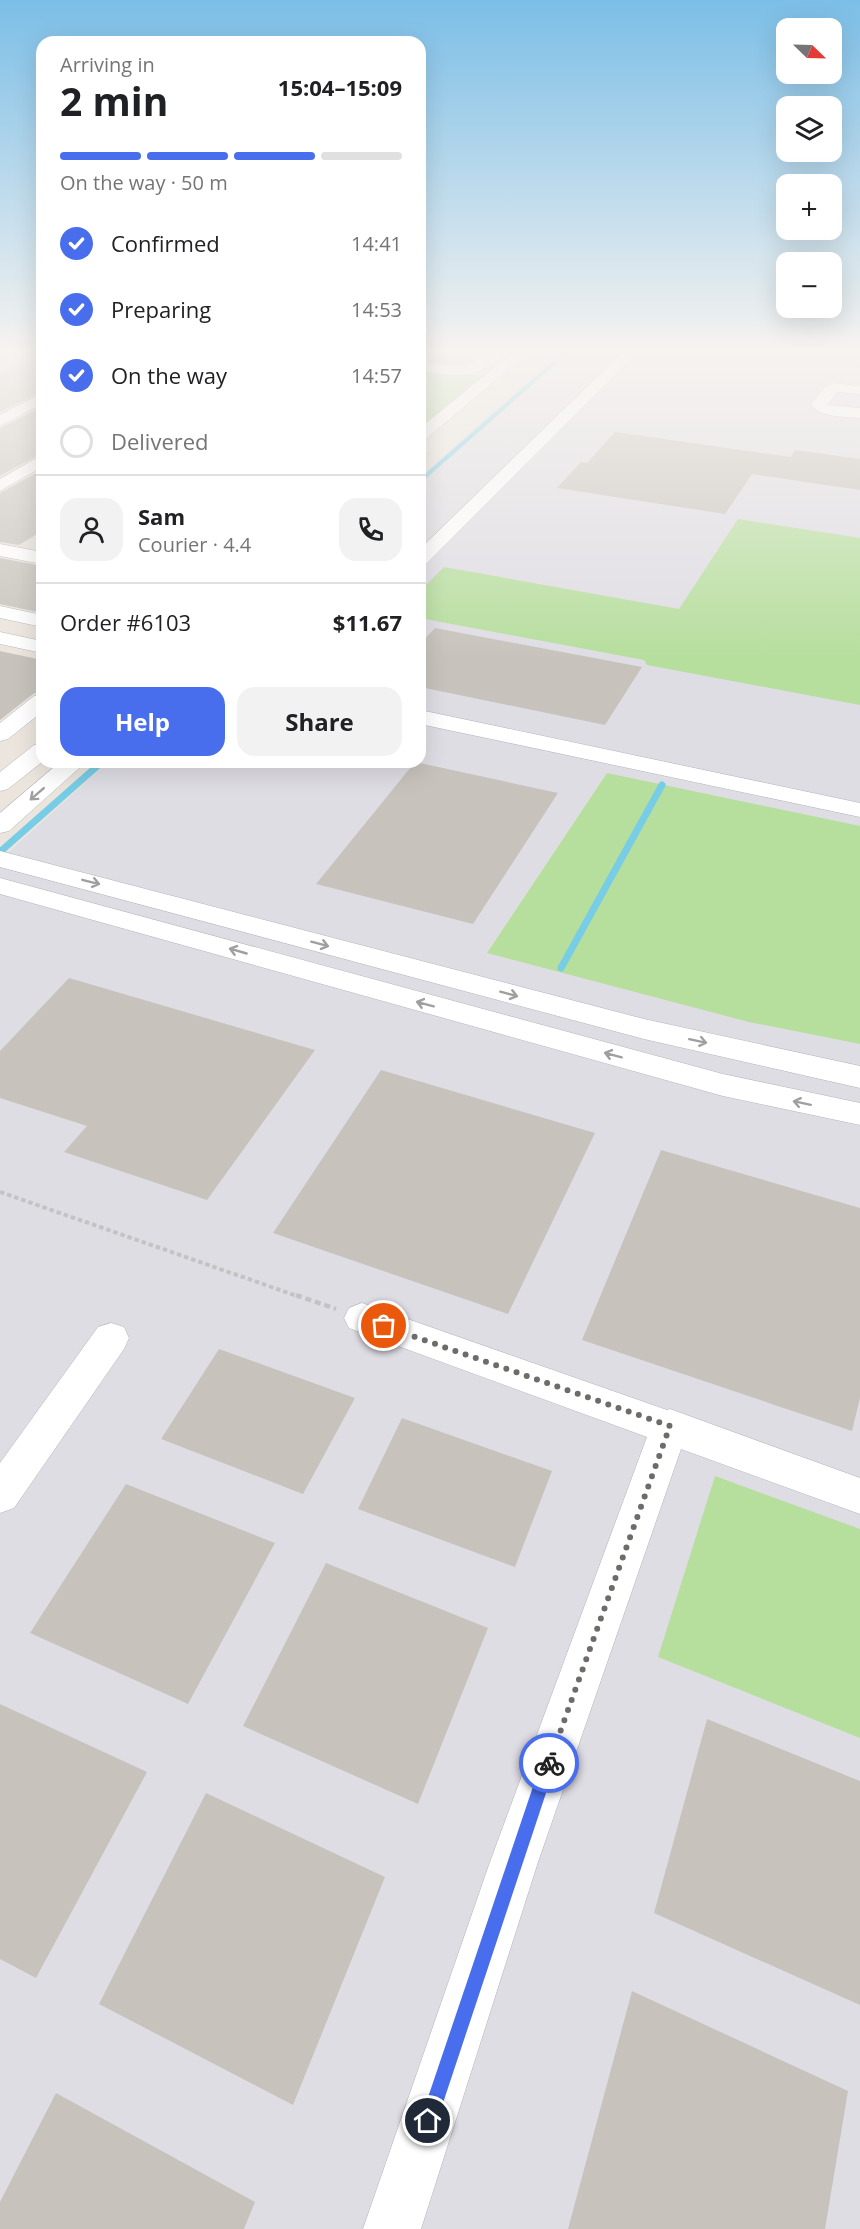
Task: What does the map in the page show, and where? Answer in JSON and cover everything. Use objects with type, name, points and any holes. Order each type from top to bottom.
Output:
[{"type":"street","points":[[426,553],[529,452]]},
{"type":"street","points":[[9,459],[36,462]]},
{"type":"street","points":[[0,486],[36,465]]},
{"type":"street","points":[[6,553],[36,540]]},
{"type":"street","points":[[6,553],[36,557]]},
{"type":"street","points":[[0,612],[36,620]]},
{"type":"street","points":[[0,638],[36,646]]},
{"type":"street","points":[[0,734],[36,706]]},
{"type":"street","points":[[426,718],[860,810]]},
{"type":"street","points":[[0,784],[36,755]]},
{"type":"street","points":[[56,888],[36,861],[22,847],[8,819],[68,768]]},
{"type":"street","points":[[5,869],[56,888],[712,1082],[860,1114]]},
{"type":"street","points":[[0,905],[56,888],[644,1029],[860,1077]]},
{"type":"street","points":[[362,1318],[670,1426],[860,1496]]},
{"type":"street","points":[[0,1495],[111,1338]]},
{"type":"street","points":[[392,2229],[518,1851],[670,1426]]},
{"type":"path","points":[[0,1192],[362,1318]]},
{"type":"shaded area","points":[[447,452],[860,452],[860,2229],[0,2229],[0,860],[101,768],[426,768],[426,472]]},
{"type":"green space","points":[[738,519],[860,538],[860,705],[647,665],[644,660],[426,619],[426,585],[444,567],[679,609]]},
{"type":"green space","points":[[607,773],[860,826],[860,1044],[749,1022],[487,953]]},
{"type":"green space","points":[[715,1476],[860,1529],[860,1738],[658,1657]]},
{"type":"building","points":[[0,452],[36,452],[36,456],[0,476]]},
{"type":"building","points":[[597,452],[756,452],[791,457],[794,452],[810,452],[860,459],[860,490],[752,474],[725,514],[557,488],[581,462],[587,463]]},
{"type":"building","points":[[36,473],[36,535],[19,545],[0,542],[0,493]]},
{"type":"building","points":[[0,558],[36,565],[36,612],[0,604]]},
{"type":"building","points":[[435,628],[642,667],[605,725],[426,688],[426,638]]},
{"type":"building","points":[[0,651],[36,659],[36,693],[0,720]]},
{"type":"building","points":[[426,764],[558,793],[473,924],[316,884],[410,768],[426,768]]},
{"type":"building","points":[[69,978],[315,1050],[207,1200],[64,1152],[87,1126],[0,1098],[0,1051]]},
{"type":"building","points":[[381,1070],[595,1133],[508,1314],[273,1233]]},
{"type":"building","points":[[661,1150],[860,1208],[860,1398],[852,1431],[582,1340]]},
{"type":"building","points":[[219,1349],[355,1398],[303,1494],[161,1439]]},
{"type":"building","points":[[402,1418],[552,1471],[515,1567],[358,1509]]},
{"type":"building","points":[[126,1484],[275,1543],[188,1704],[30,1633]]},
{"type":"building","points":[[326,1563],[488,1628],[418,1804],[243,1726]]},
{"type":"building","points":[[0,1704],[147,1772],[36,1978],[0,1959]]},
{"type":"building","points":[[707,1719],[860,1781],[860,2005],[654,1913]]},
{"type":"building","points":[[206,1793],[385,1877],[293,2105],[99,2004]]},
{"type":"building","points":[[632,1991],[848,2091],[825,2229],[568,2229]]},
{"type":"building","points":[[56,2093],[255,2202],[244,2229],[0,2229],[0,2202]]},
{"type":"waterway","points":[[426,476],[453,452]]},
{"type":"waterway","points":[[0,852],[95,768]]},
{"type":"waterway","points":[[561,968],[662,785]]},
{"type":"way so far","points":[[384,1326],[670,1426],[549,1763]]},
{"type":"route","points":[[428,2121],[549,1763]]}]
